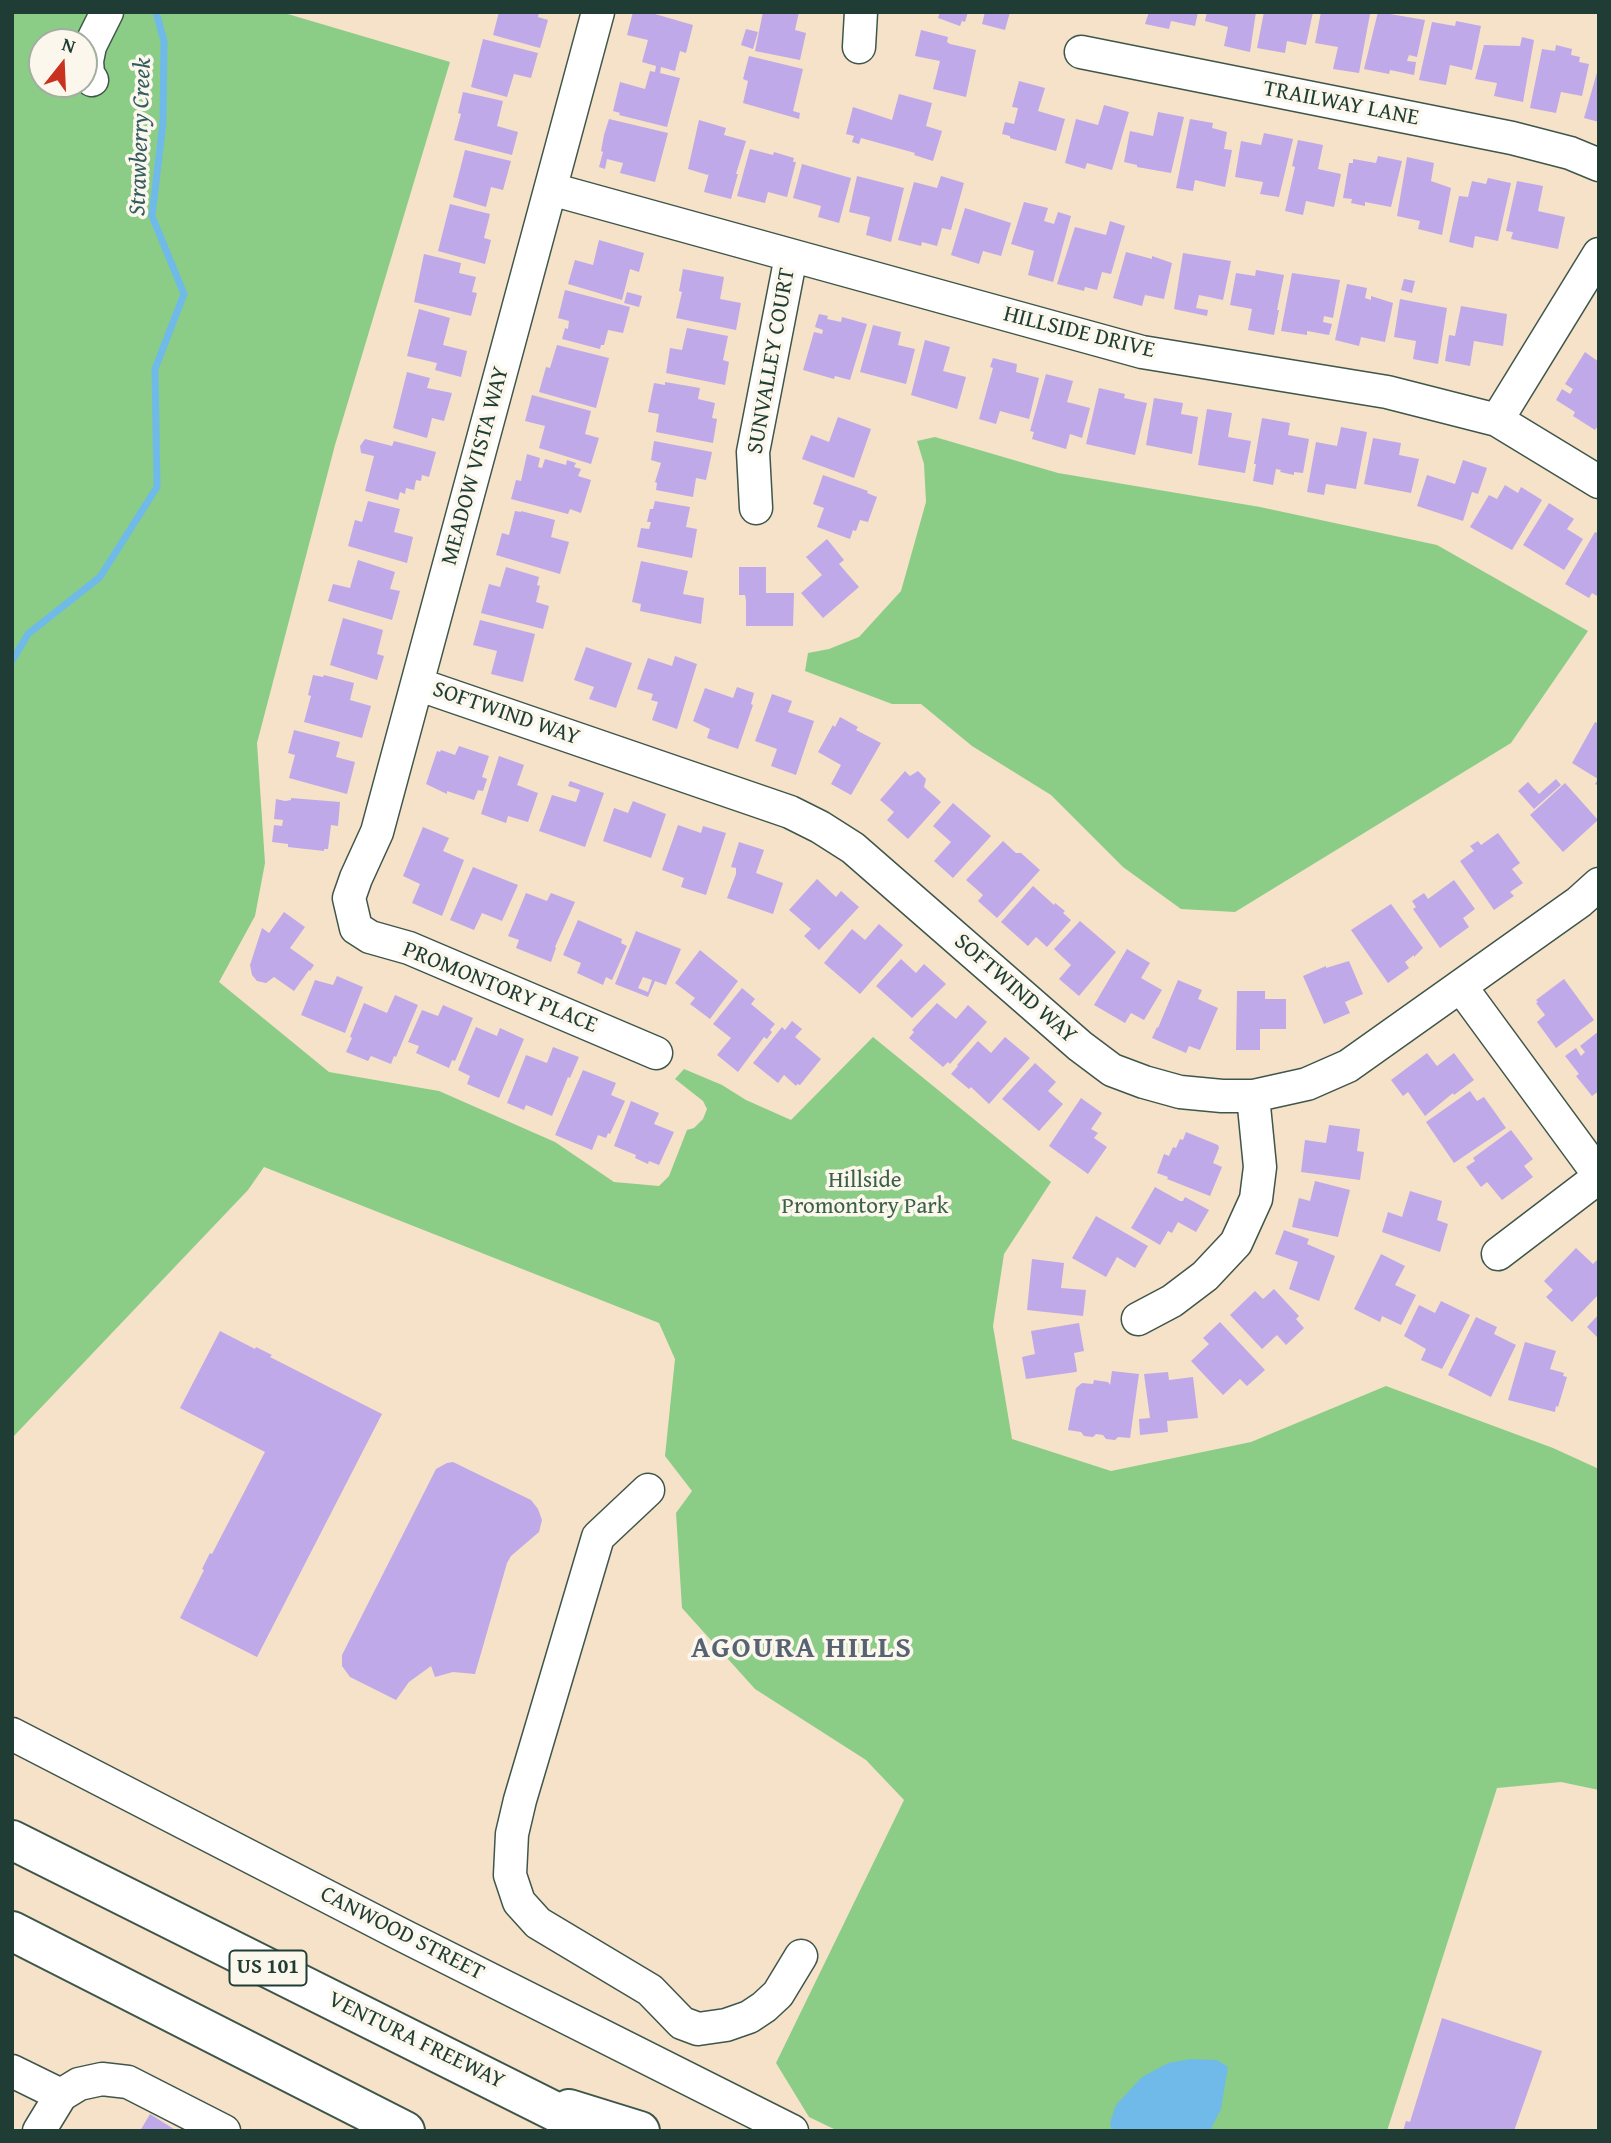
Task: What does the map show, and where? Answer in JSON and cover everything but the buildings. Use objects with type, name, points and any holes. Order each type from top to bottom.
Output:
[{"type":"highway","name":"VENTURA FREEWAY","points":[[12,1840],[594,2131]]},
{"type":"highway","points":[[12,1931],[396,2128]]},
{"type":"highway","points":[[524,2095],[640,2131]]},
{"type":"street","points":[[98,30],[107,12]]},
{"type":"street","name":"MEADOW VISTA WAY","points":[[352,916],[349,898],[377,832],[598,12]]},
{"type":"street","points":[[859,47],[861,12]]},
{"type":"street","name":"TRAILWAY LANE","points":[[1081,52],[1512,138],[1570,153],[1599,165]]},
{"type":"street","name":"HILLSIDE DRIVE","points":[[551,189],[1142,352],[1387,393],[1497,420],[1599,482]]},
{"type":"street","points":[[1497,420],[1599,254]]},
{"type":"street","name":"SUNVALLEY COURT","points":[[756,508],[752,452],[791,256]]},
{"type":"street","name":"SOFTWIND WAY","points":[[417,684],[790,812],[820,827],[853,848],[1080,1046],[1112,1070],[1180,1092],[1253,1096],[1307,1084],[1348,1066],[1579,902],[1599,884]]},
{"type":"street","name":"PROMONTORY PLACE","points":[[352,916],[356,928],[370,937],[409,948],[656,1053]]},
{"type":"street","points":[[1461,986],[1599,1176],[1498,1254]]},
{"type":"street","points":[[1138,1319],[1171,1301],[1205,1276],[1236,1243],[1256,1199],[1259,1177],[1253,1096]]},
{"type":"street","points":[[648,1490],[598,1537],[520,1800],[512,1834],[510,1875],[519,1902],[538,1923],[650,1990],[682,2023],[698,2029],[726,2025],[749,2017],[764,2007],[778,1994],[801,1956]]},
{"type":"street","name":"CANWOOD STREET","points":[[12,1734],[402,1935],[792,2131]]},
{"type":"street","points":[[662,2065],[682,2023]]},
{"type":"street","points":[[12,2071],[61,2095]]},
{"type":"street","points":[[39,2131],[61,2095],[79,2084],[102,2079],[128,2082],[224,2131]]},
{"type":"green space","name":"Hillside Promontory Park","points":[[12,12],[281,12],[450,62],[335,445],[257,743],[265,863],[255,916],[219,982],[329,1072],[439,1091],[555,1142],[614,1182],[659,1186],[669,1176],[687,1130],[694,1128],[703,1119],[707,1109],[703,1101],[675,1079],[684,1069],[791,1120],[873,1037],[1051,1182],[1004,1254],[993,1326],[1012,1439],[1111,1471],[1251,1442],[1386,1386],[1553,1448],[1599,1469],[1599,1790],[1561,1782],[1497,1788],[1387,2131],[838,2131],[809,2117],[776,2063],[904,1800],[866,1760],[755,1689],[682,1608],[676,1513],[692,1491],[665,1456],[675,1359],[659,1323],[264,1167],[248,1190],[12,1438]]},
{"type":"green space","points":[[935,437],[1058,473],[1260,507],[1437,545],[1588,631],[1511,743],[1235,912],[1181,909],[1123,867],[1051,795],[972,746],[921,704],[892,704],[805,671],[808,653],[829,649],[859,637],[901,591],[926,502],[924,464],[917,441]]},
{"type":"water","points":[[1191,2059],[1217,2060],[1228,2067],[1221,2109],[1210,2131],[1112,2131],[1110,2123],[1116,2105],[1142,2077],[1168,2063]]},
{"type":"waterway","name":"Strawberry Creek","points":[[12,661],[28,634],[100,577],[157,487],[155,369],[184,294],[152,216],[163,123],[164,41],[156,12]]},
{"type":"district","name":"AGOURA HILLS","points":[[802,1649]]}]
